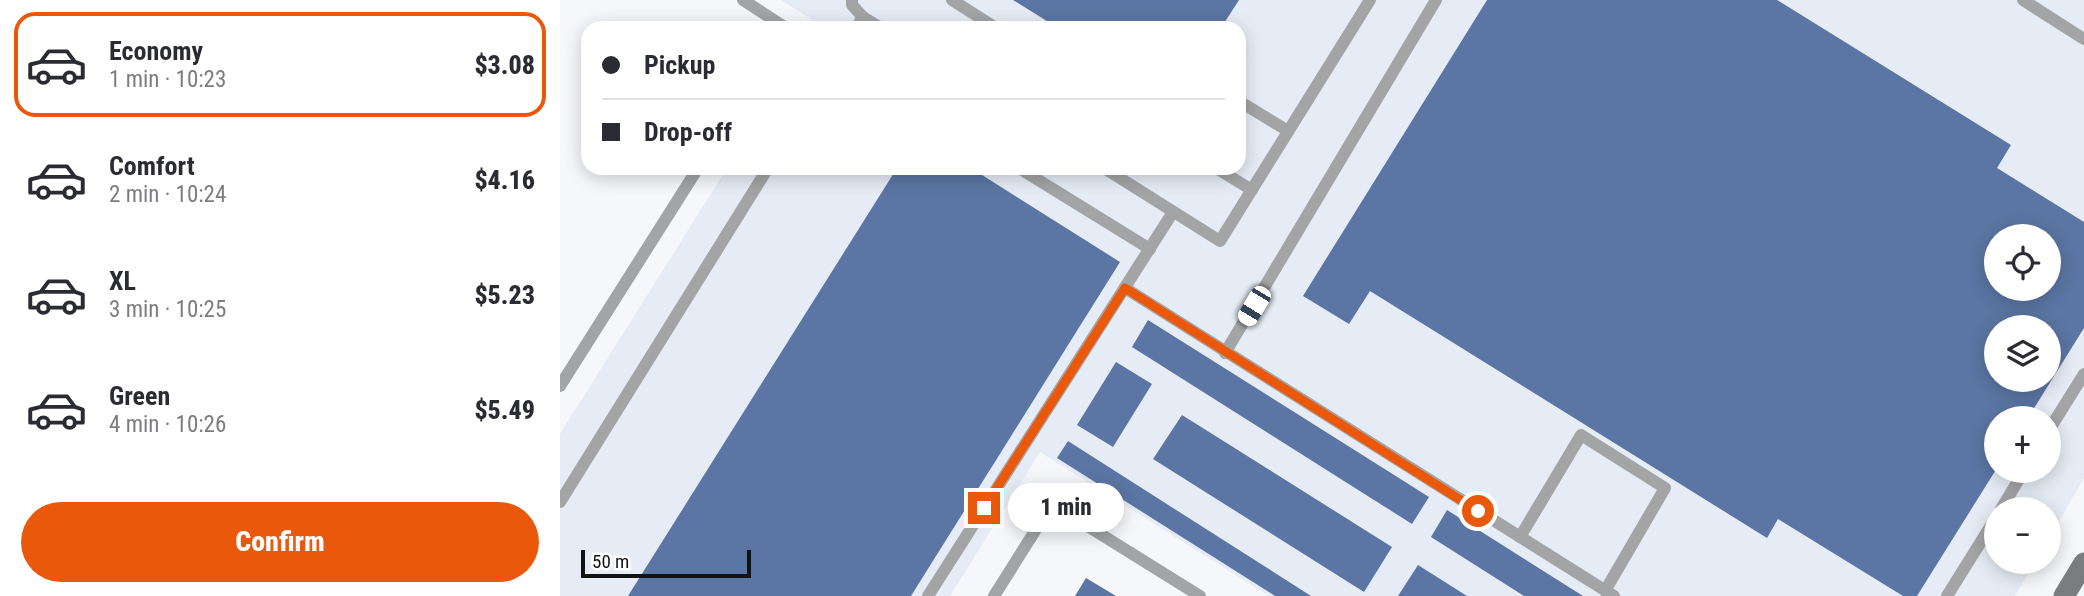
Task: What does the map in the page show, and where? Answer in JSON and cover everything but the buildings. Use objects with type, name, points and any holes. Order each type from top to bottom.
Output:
[{"type":"main road","points":[[2064,596],[2084,563]]},
{"type":"lane","points":[[743,0],[775,21]]},
{"type":"lane","points":[[852,0],[859,21]]},
{"type":"lane","points":[[952,0],[985,21]]},
{"type":"lane","points":[[1115,175],[1220,241],[1370,0]]},
{"type":"lane","points":[[1225,353],[1436,0]]},
{"type":"lane","points":[[2023,0],[2084,39]]},
{"type":"lane","points":[[1246,105],[1289,131]]},
{"type":"lane","points":[[560,386],[694,175]]},
{"type":"lane","points":[[560,502],[764,175]]},
{"type":"lane","points":[[1030,175],[1150,249]]},
{"type":"lane","points":[[1227,175],[1252,191]]},
{"type":"lane","points":[[928,596],[1174,212]]},
{"type":"lane","points":[[1125,288],[1610,594],[1665,488],[1581,435],[1520,537]]},
{"type":"lane","points":[[2061,411],[2084,374]]},
{"type":"lane","points":[[994,596],[1052,504],[1200,596]]},
{"type":"lane","points":[[1947,596],[1984,537]]},
{"type":"shaded area","points":[[781,0],[2084,0],[2084,478],[2061,517],[2061,497],[1984,497],[1984,574],[2028,574],[2015,596],[1269,596],[1040,452],[950,596],[560,596],[560,434],[723,175],[1246,175],[1246,21],[814,21]]},
{"type":"route","points":[[984,508],[1125,288],[1478,511]]}]
